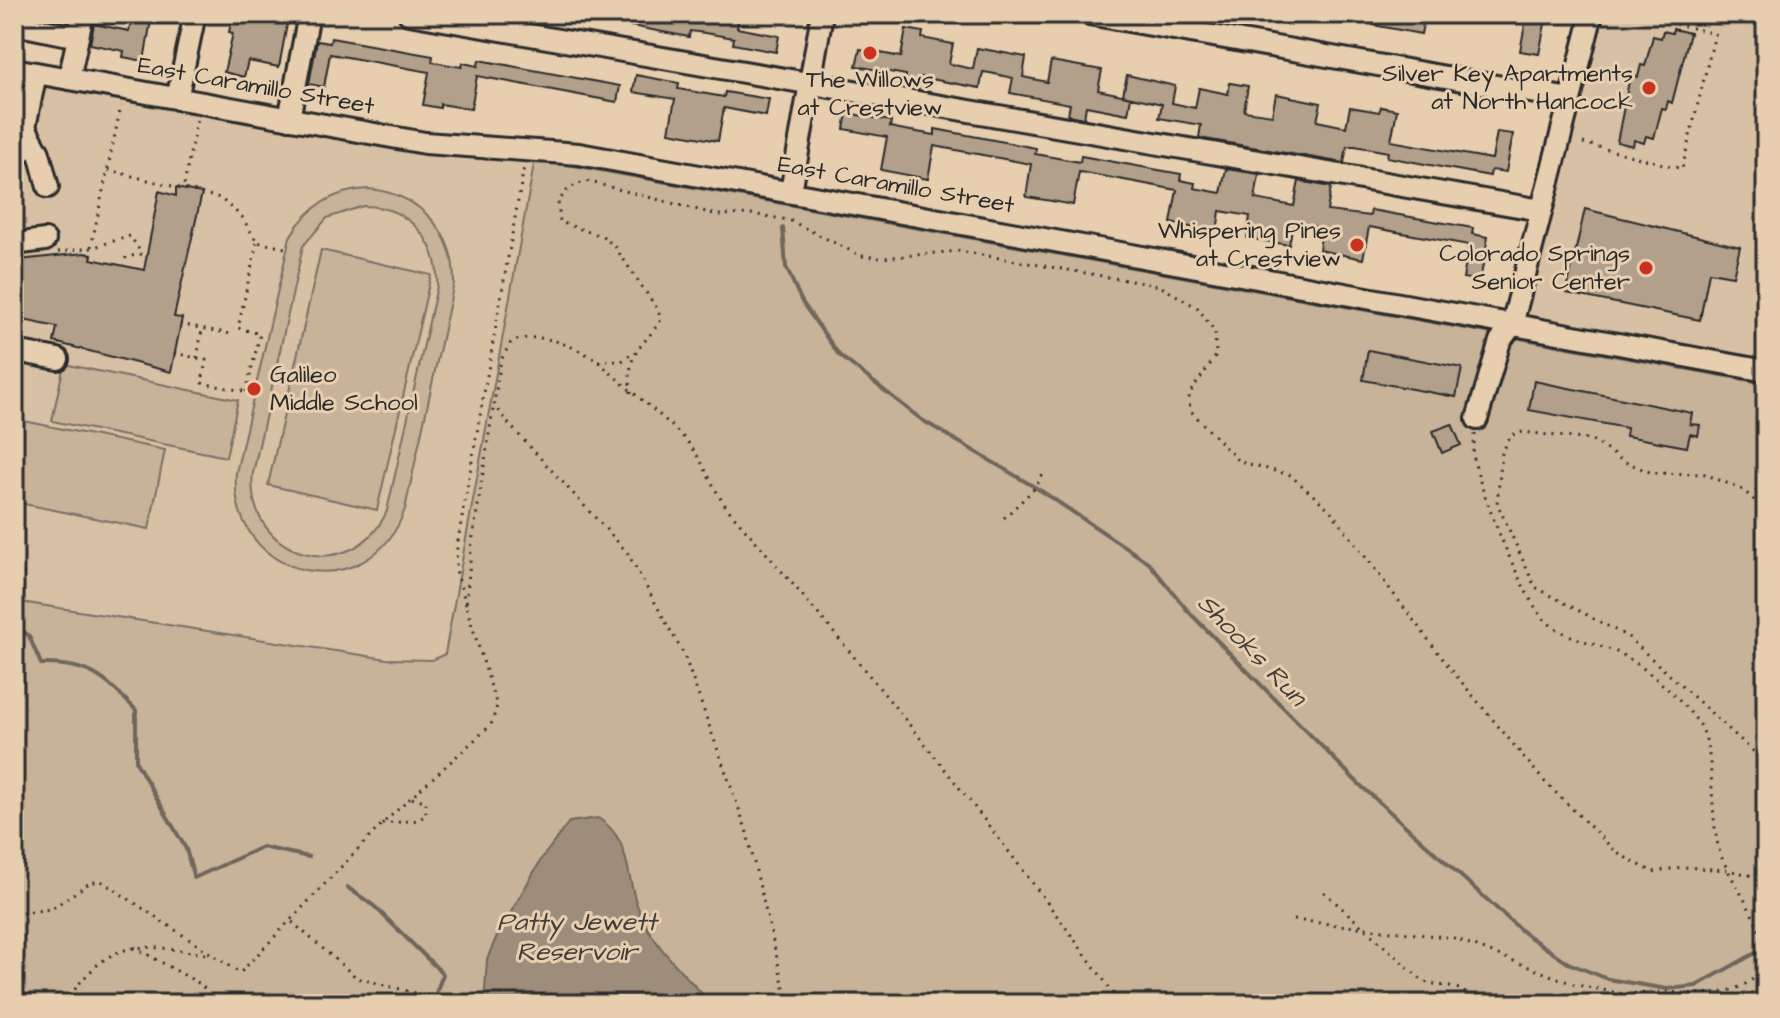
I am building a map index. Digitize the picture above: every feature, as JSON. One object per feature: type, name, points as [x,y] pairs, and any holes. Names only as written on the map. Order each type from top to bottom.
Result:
[{"type":"street","points":[[69,79],[83,14]]},
{"type":"street","points":[[177,99],[195,14]]},
{"type":"street","points":[[289,119],[309,14]]},
{"type":"street","points":[[409,14],[1541,210]]},
{"type":"street","points":[[791,192],[822,14]]},
{"type":"street","points":[[1089,14],[1570,99]]},
{"type":"street","points":[[1477,419],[1500,341],[1512,325],[1592,14]]},
{"type":"street","points":[[14,24],[78,37]]},
{"type":"street","name":"East Caramillo Street","points":[[14,69],[425,143],[526,148],[791,192],[1766,371]]},
{"type":"street","points":[[14,159],[24,131],[36,73]]},
{"type":"street","points":[[24,131],[48,187]]},
{"type":"street","points":[[14,244],[45,247]]},
{"type":"street","points":[[26,353],[58,359]]},
{"type":"path","points":[[1583,143],[1682,169],[1715,34],[1638,14]]},
{"type":"path","points":[[91,248],[122,103]]},
{"type":"path","points":[[184,188],[198,117]]},
{"type":"path","points":[[14,914],[51,909],[91,882],[103,882],[240,973],[292,922],[382,824],[491,725],[497,706],[456,570],[457,546],[526,148]]},
{"type":"path","points":[[108,170],[205,191],[233,207],[257,242],[285,248]]},
{"type":"path","points":[[598,361],[622,361],[661,320],[658,310],[615,247],[604,237],[560,222],[556,212],[569,188],[586,181],[718,215],[751,214],[789,220],[861,256],[883,258],[959,251],[1146,281],[1175,293],[1198,308],[1215,332],[1216,356],[1189,394],[1190,410],[1238,461],[1290,475],[1330,510],[1449,667],[1543,780],[1617,853],[1641,868],[1653,872],[1682,867],[1728,870],[1766,879]]},
{"type":"path","points":[[45,247],[91,248],[130,236],[142,254],[126,257],[124,266]]},
{"type":"path","points":[[246,392],[260,334],[238,328],[257,242]]},
{"type":"path","points":[[180,324],[231,334]]},
{"type":"path","points":[[197,358],[202,328]]},
{"type":"path","points":[[466,606],[471,549],[505,348],[520,338],[555,341],[598,361],[681,434],[705,463],[729,510],[803,593],[1016,858],[1121,1004]]},
{"type":"path","points":[[631,393],[628,369],[634,351]]},
{"type":"path","points":[[174,353],[206,360],[202,383],[253,393]]},
{"type":"path","points":[[494,403],[506,421],[627,552],[684,655],[746,829],[788,1004]]},
{"type":"path","points":[[1294,920],[1361,925],[1454,938],[1573,984],[1626,995],[1721,993],[1759,974],[1765,962],[1763,939],[1728,870],[1714,827],[1706,740],[1700,725],[1673,695],[1634,662],[1544,619],[1531,600],[1500,533],[1478,472],[1473,452],[1477,419]]},
{"type":"path","points":[[1766,511],[1743,490],[1705,474],[1652,473],[1623,461],[1592,440],[1535,433],[1511,435],[1502,453],[1496,482],[1497,503],[1535,587],[1628,637],[1766,763]]},
{"type":"path","points":[[1004,518],[1035,488],[1045,471]]},
{"type":"path","points":[[382,824],[418,820],[426,815],[426,801],[420,797],[410,798]]},
{"type":"path","points":[[1324,892],[1424,982],[1460,989],[1480,1004]]},
{"type":"path","points":[[292,922],[357,978],[427,996],[445,1004]]},
{"type":"path","points":[[68,1004],[76,987],[102,959],[114,951],[133,947],[213,955]]},
{"type":"path","points":[[133,947],[202,985],[213,1004]]},
{"type":"path","points":[[1606,1004],[1626,995]]},
{"type":"shaded area","points":[[1606,14],[1766,14],[1766,359],[1527,315]]},
{"type":"shaded area","name":"Galileo Middle School","points":[[14,80],[423,154],[535,159],[445,654],[432,660],[387,659],[14,601]]},
{"type":"shaded area","points":[[535,159],[1766,384],[1766,1004],[14,1004],[14,601],[387,659],[432,660],[445,654]]},
{"type":"shaded area","points":[[357,190],[387,192],[419,207],[441,232],[453,265],[454,283],[405,509],[387,541],[363,562],[334,571],[304,570],[277,559],[254,539],[240,510],[236,473],[290,237],[305,217],[323,202]],"holes":[[[363,206],[379,208],[407,219],[427,241],[437,270],[437,286],[387,511],[371,535],[350,550],[327,555],[303,553],[282,543],[265,525],[254,502],[253,473],[303,246],[327,218]]]},
{"type":"shaded area","points":[[321,250],[431,275],[377,510],[268,485]]},
{"type":"shaded area","points":[[64,364],[238,400],[226,457],[52,421]]},
{"type":"shaded area","points":[[24,421],[165,450],[149,529],[14,502],[14,469]]},
{"type":"water","name":"Patty Jewett Reservoir","points":[[598,818],[616,835],[622,846],[633,893],[651,934],[711,1004],[484,1004],[487,959],[542,858],[569,822]]},
{"type":"building","points":[[133,14],[152,14],[144,61],[123,57],[124,51],[90,44],[94,24],[129,31]]},
{"type":"building","points":[[233,14],[288,19],[279,67],[248,61],[244,77],[224,72],[233,33],[229,32]]},
{"type":"building","points":[[600,14],[655,14],[690,20],[691,14],[739,14],[737,28],[779,36],[776,52],[733,44],[734,38],[690,31],[689,37],[600,20]]},
{"type":"building","points":[[1375,14],[1425,14],[1421,34],[1373,25]]},
{"type":"building","points":[[1527,14],[1547,14],[1539,54],[1520,51]]},
{"type":"building","points":[[906,29],[923,32],[922,38],[953,44],[949,64],[973,69],[977,48],[1026,57],[1023,77],[1047,82],[1051,61],[1102,70],[1098,90],[1131,97],[1128,114],[1086,106],[1084,118],[1068,115],[1070,104],[1010,93],[1013,78],[990,73],[983,72],[980,88],[920,77],[918,89],[904,86],[906,75],[856,66],[860,49],[901,57]]},
{"type":"building","name":"Silver Key Apartments at North Hancock","points":[[1673,29],[1690,33],[1672,103],[1668,101],[1666,109],[1662,108],[1654,138],[1646,136],[1644,143],[1634,140],[1633,146],[1617,142],[1630,76],[1638,77],[1641,65],[1645,66],[1653,36],[1661,38],[1663,31],[1672,33]]},
{"type":"building","points":[[331,38],[433,56],[432,62],[462,67],[463,63],[478,66],[479,60],[620,86],[617,102],[477,76],[471,109],[440,104],[440,108],[423,105],[429,72],[330,54],[324,87],[309,84],[317,41],[330,43]]},
{"type":"building","points":[[636,75],[679,83],[678,89],[724,97],[725,92],[769,99],[766,116],[724,108],[718,141],[669,132],[675,99],[633,92]]},
{"type":"building","points":[[1127,75],[1175,86],[1172,103],[1195,108],[1199,88],[1228,94],[1230,83],[1248,86],[1244,111],[1272,115],[1276,94],[1321,103],[1317,121],[1346,127],[1350,107],[1379,112],[1381,107],[1397,110],[1391,141],[1492,159],[1497,132],[1513,134],[1506,172],[1491,170],[1490,176],[1387,157],[1388,152],[1355,146],[1347,146],[1344,163],[1199,138],[1201,125],[1159,118],[1162,104],[1123,95]]},
{"type":"building","points":[[847,113],[891,121],[890,127],[905,130],[935,135],[935,129],[1036,148],[1035,154],[1080,162],[1081,156],[1181,174],[1180,180],[1195,183],[1194,188],[1221,193],[1226,169],[1259,174],[1255,199],[1294,206],[1299,181],[1331,187],[1327,211],[1370,216],[1371,210],[1473,228],[1472,234],[1488,237],[1480,281],[1463,278],[1469,245],[1369,227],[1363,259],[1319,250],[1322,228],[1293,223],[1289,245],[1247,238],[1250,216],[1220,211],[1217,232],[1171,223],[1177,190],[1135,182],[1079,172],[1073,205],[1026,197],[1031,164],[934,146],[928,179],[881,170],[887,137],[844,129]]},
{"type":"building","points":[[176,188],[202,193],[174,317],[182,318],[171,372],[54,342],[57,327],[14,318],[14,265],[18,266],[19,260],[85,253],[92,255],[91,259],[144,270],[159,191],[176,196]]},
{"type":"building","points":[[1585,209],[1740,247],[1733,276],[1709,272],[1700,320],[1566,293]]},
{"type":"building","points":[[1368,350],[1462,368],[1456,397],[1363,380]]},
{"type":"building","points":[[1534,381],[1692,413],[1690,424],[1700,425],[1698,436],[1690,434],[1687,447],[1626,436],[1627,428],[1529,410]]},
{"type":"building","points":[[1452,424],[1461,445],[1442,453],[1433,431]]},
{"type":"waterway","name":"Shooks Run","points":[[783,228],[786,267],[802,302],[839,355],[922,420],[1043,492],[1149,563],[1188,611],[1359,784],[1524,933],[1568,963],[1608,979],[1667,989],[1696,986],[1759,951]]},
{"type":"waterway","name":"Shooks Run","points":[[1765,399],[1766,407]]},
{"type":"waterway","name":"Shooks Run","points":[[14,623],[29,636],[41,664],[84,669],[104,681],[136,710],[136,762],[186,849],[194,878],[262,847],[309,857]]},
{"type":"waterway","name":"Shooks Run","points":[[347,887],[374,906],[443,974],[432,1004]]},
{"type":"place","name":"The Willows at Crestview","points":[[870,53]]},
{"type":"place","name":"Silver Key Apartments at North Hancock","points":[[1649,88]]},
{"type":"place","name":"Whispering Pines at Crestview","points":[[1357,245]]},
{"type":"place","name":"Colorado Springs Senior Center","points":[[1646,268]]},
{"type":"place","name":"Galileo Middle School","points":[[254,389]]}]
